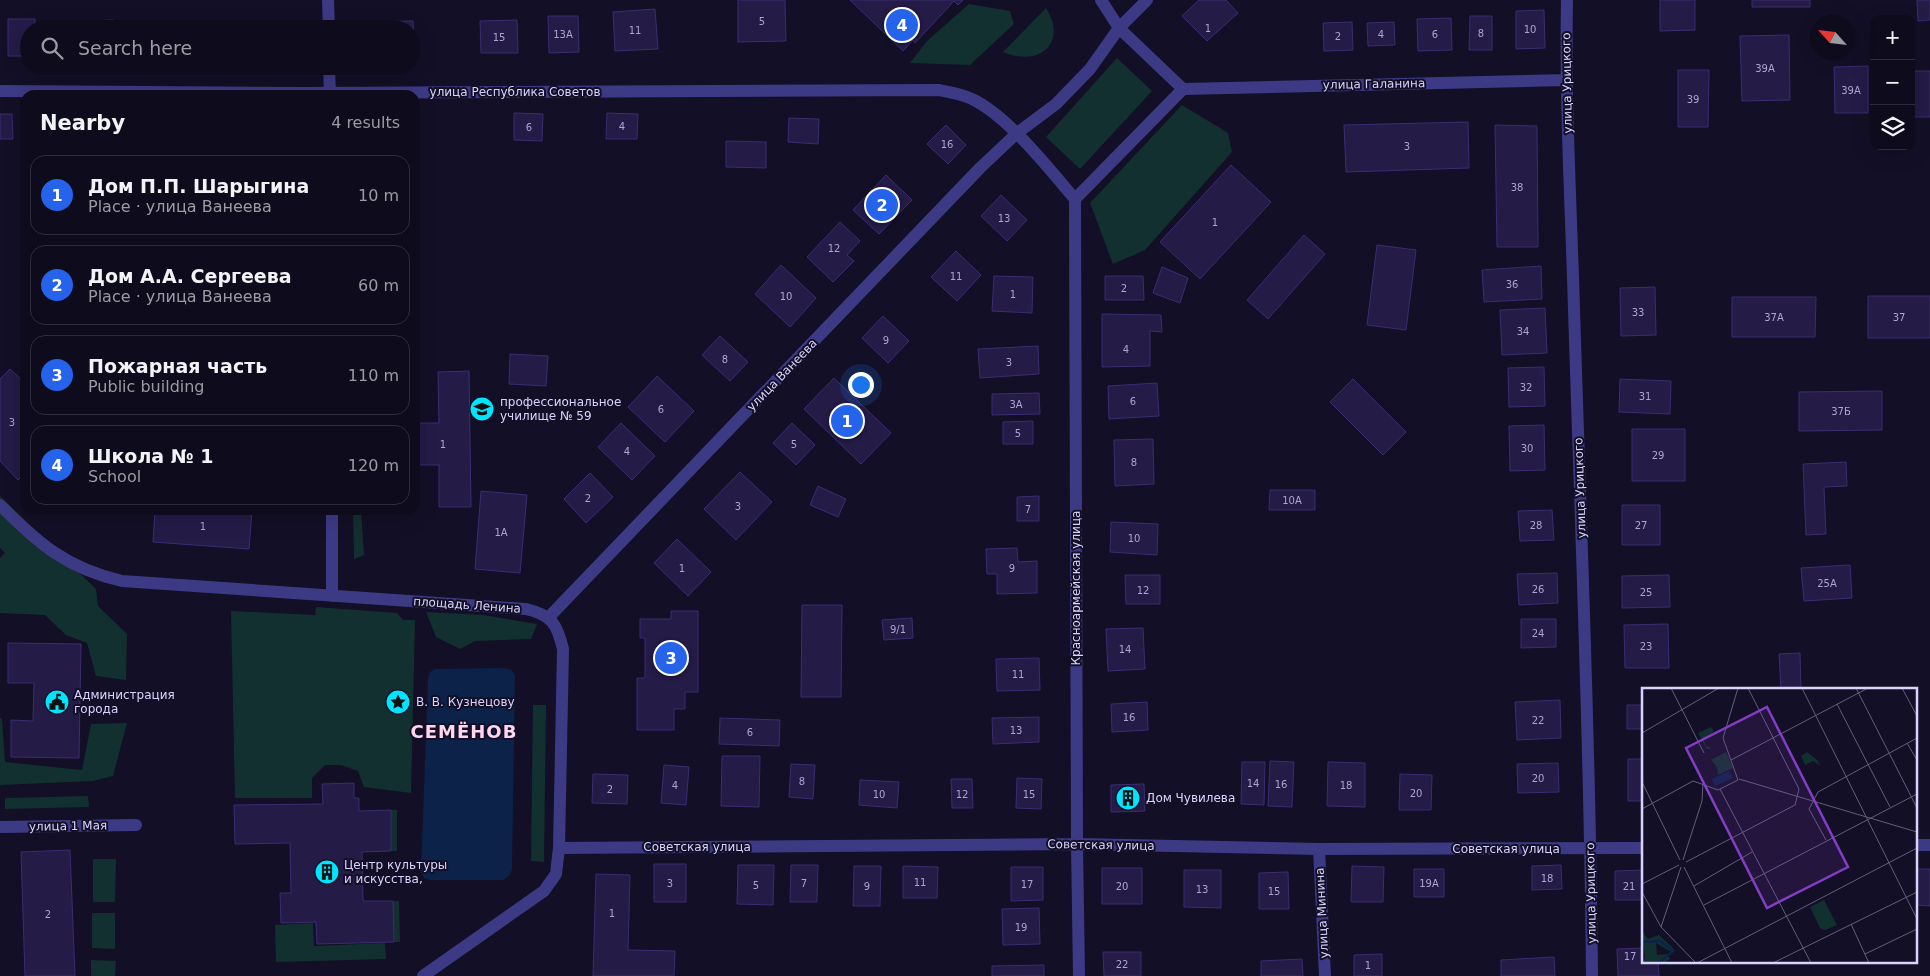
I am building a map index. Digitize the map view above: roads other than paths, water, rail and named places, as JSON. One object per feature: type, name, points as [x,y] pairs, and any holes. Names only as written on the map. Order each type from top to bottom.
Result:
[{"type":"street","points":[[328,0],[329,20]]},
{"type":"street","points":[[1075,199],[1183,89],[1119,28],[1101,0]]},
{"type":"street","name":"улица Ванеева","points":[[549,618],[980,168],[1016,134],[1056,104],[1090,69],[1119,28],[1147,0]]},
{"type":"street","name":"улица Урицкого","points":[[1567,0],[1566,80],[1591,848],[1592,976]]},
{"type":"street","points":[[329,75],[330,90]]},
{"type":"street","name":"улица Галанина","points":[[1183,89],[1566,80]]},
{"type":"street","name":"улица Республика Советов","points":[[420,93],[939,90],[974,100],[1016,134],[1075,199]]},
{"type":"street","name":"улица Республика Советов","points":[[0,91],[20,91]]},
{"type":"street","name":"Красноармейская улица","points":[[1075,199],[1079,976]]},
{"type":"street","name":"площадь Ленина","points":[[0,505],[40,544],[65,560],[104,577],[134,582],[526,609],[538,612],[549,618]]},
{"type":"street","points":[[332,515],[332,596]]},
{"type":"street","points":[[423,976],[544,891],[556,874],[559,848],[563,650],[558,631],[549,618]]},
{"type":"street","name":"улица 1 Мая","points":[[0,827],[136,825]]},
{"type":"street","name":"Советская улица","points":[[559,848],[1077,844],[1319,849],[1642,848]]},
{"type":"street","name":"улица Минина","points":[[1319,849],[1325,976]]},
{"type":"water","points":[[505,668],[511,670],[515,675],[512,870],[509,876],[503,880],[430,880],[424,878],[421,872],[428,678],[430,672],[435,669]]},
{"type":"place","name":"Школа № 1","points":[[902,25]]},
{"type":"place","name":"Дом А.А. Сергеева","points":[[882,205]]},
{"type":"place","name":"профессиональное училище № 59","points":[[482,409]]},
{"type":"place","name":"Дом П.П. Шарыгина","points":[[847,421]]},
{"type":"place","name":"Пожарная часть","points":[[671,658]]},
{"type":"place","name":"Администрация города","points":[[57,702]]},
{"type":"place","name":"В. В. Кузнецову","points":[[398,702]]},
{"type":"place","name":"Дом Чувилева","points":[[1128,798]]},
{"type":"place","name":"Центр культуры и искусства,","points":[[327,872]]},
{"type":"district","name":"СЕМЁНОВ","points":[[464,731]]}]
